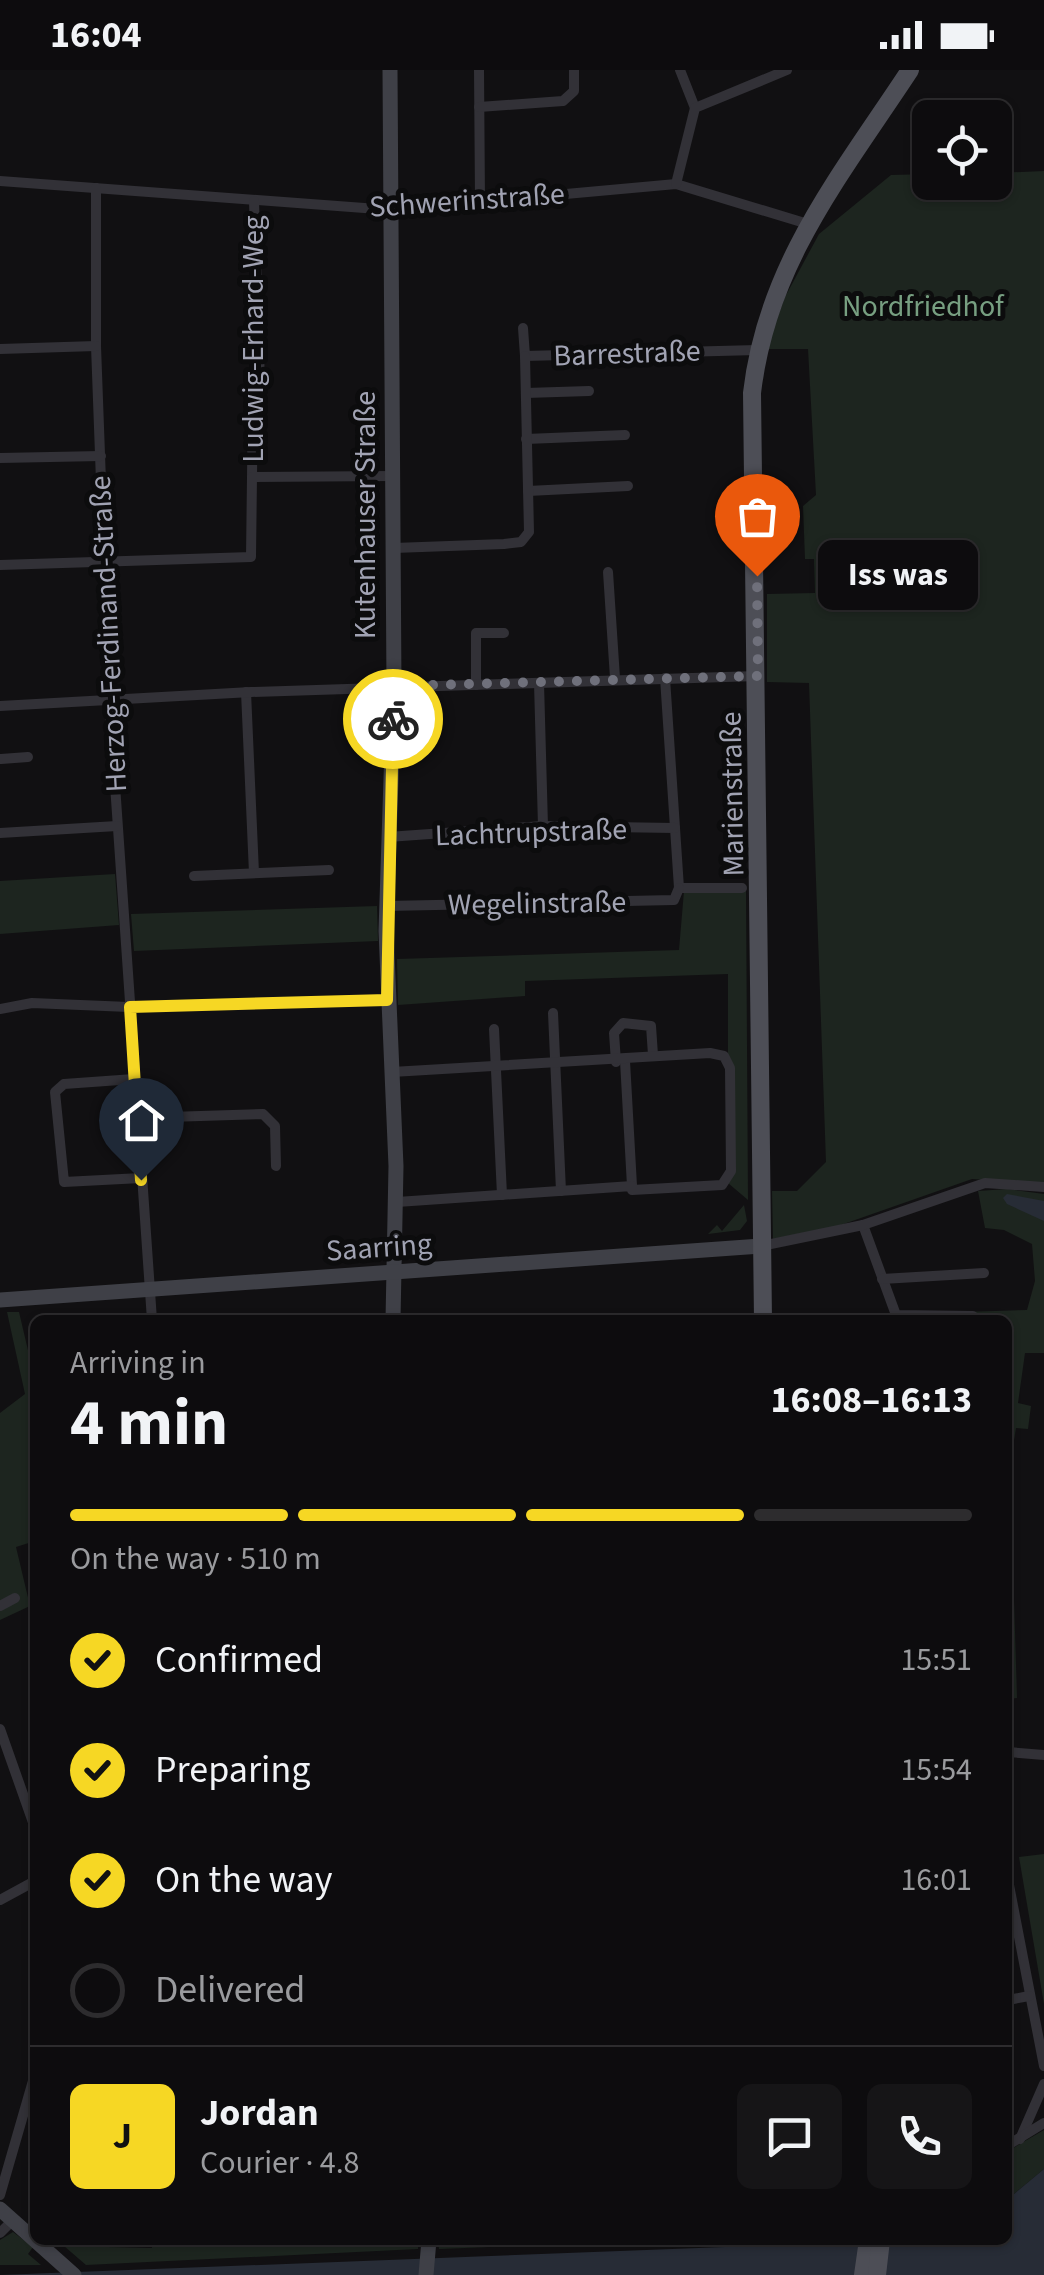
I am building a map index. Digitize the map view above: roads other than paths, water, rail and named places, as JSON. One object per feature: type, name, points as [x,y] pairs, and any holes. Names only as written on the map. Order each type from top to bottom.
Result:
[{"type":"main road","name":"Marienstraße","points":[[763,1315],[752,393],[757,350],[774,293],[808,224],[910,70]]},
{"type":"main road","points":[[863,2275],[867,2245]]},
{"type":"main road","points":[[876,2275],[880,2245]]},
{"type":"street","name":"Kutenhauser Straße","points":[[390,70],[394,686],[386,906],[397,1202],[393,1315]]},
{"type":"street","points":[[479,70],[480,200]]},
{"type":"street","points":[[479,107],[563,101],[574,91],[574,70]]},
{"type":"street","points":[[676,184],[695,108],[680,70]]},
{"type":"street","points":[[695,108],[787,70]]},
{"type":"street","name":"Schwerinstraße","points":[[0,181],[391,210],[676,184],[808,224]]},
{"type":"street","name":"Herzog-Ferdinand-Straße","points":[[96,188],[96,346],[109,698],[152,1315]]},
{"type":"street","name":"Ludwig-Erhard-Weg","points":[[104,559],[251,557],[253,393],[260,383],[254,201]]},
{"type":"street","name":"Barrestraße","points":[[523,328],[525,356],[757,350]]},
{"type":"street","points":[[0,348],[96,346]]},
{"type":"street","points":[[394,548],[521,542],[529,532],[525,356]]},
{"type":"street","points":[[526,393],[589,391]]},
{"type":"street","points":[[526,439],[625,436]]},
{"type":"street","points":[[0,458],[100,456]]},
{"type":"street","name":"Ludwig-Erhard-Weg","points":[[252,477],[392,476]]},
{"type":"street","points":[[528,492],[628,486]]},
{"type":"street","points":[[0,565],[104,559]]},
{"type":"street","points":[[608,572],[615,678]]},
{"type":"street","points":[[476,684],[476,634],[504,633]]},
{"type":"street","points":[[0,706],[394,686],[758,676]]},
{"type":"street","points":[[664,678],[679,888],[742,888]]},
{"type":"street","points":[[539,683],[544,826]]},
{"type":"street","points":[[246,692],[254,874]]},
{"type":"street","points":[[0,757],[28,757]]},
{"type":"street","points":[[0,833],[117,826]]},
{"type":"street","name":"Lachtrupstraße","points":[[388,837],[544,826],[674,828]]},
{"type":"street","points":[[194,876],[329,870]]},
{"type":"street","name":"Wegelinstraße","points":[[386,906],[674,900],[679,888]]},
{"type":"street","points":[[0,1009],[51,1002],[130,1007],[387,1000]]},
{"type":"street","points":[[553,1013],[561,1191]]},
{"type":"street","points":[[632,1186],[621,1062],[614,1033],[623,1023],[652,1026],[653,1055]]},
{"type":"street","points":[[494,1029],[502,1195]]},
{"type":"street","points":[[392,1072],[621,1062],[627,1056],[710,1052],[728,1061],[731,1171],[726,1183],[715,1188],[632,1186],[397,1202]]},
{"type":"street","points":[[134,1079],[64,1084],[55,1092],[64,1182],[141,1178]]},
{"type":"street","points":[[137,1118],[262,1114],[275,1126],[276,1166]]},
{"type":"street","points":[[761,1246],[863,1225],[985,1183],[1044,1187]]},
{"type":"street","points":[[863,1225],[882,1280],[900,1315]]},
{"type":"street","name":"Saarring","points":[[0,1300],[761,1246]]},
{"type":"street","points":[[882,1280],[984,1273]]},
{"type":"street","points":[[0,1606],[15,1598]]},
{"type":"street","points":[[0,1729],[30,1814]]},
{"type":"street","points":[[1012,1752],[1044,1755]]},
{"type":"street","points":[[0,1900],[30,1884]]},
{"type":"street","points":[[1012,1903],[1044,2066]]},
{"type":"street","points":[[1012,1999],[1028,1996]]},
{"type":"street","points":[[1020,2139],[1044,2084]]},
{"type":"street","points":[[0,2195],[30,2091]]},
{"type":"street","points":[[1012,2143],[1044,2123]]},
{"type":"street","points":[[0,2233],[6,2214],[30,2236]]},
{"type":"street","points":[[40,2245],[69,2271]]},
{"type":"street","points":[[426,2275],[428,2246]]},
{"type":"place","name":"Iss was","points":[[757,576]]},
{"type":"park label","name":"Nordfriedhof","points":[[923,306]]}]
